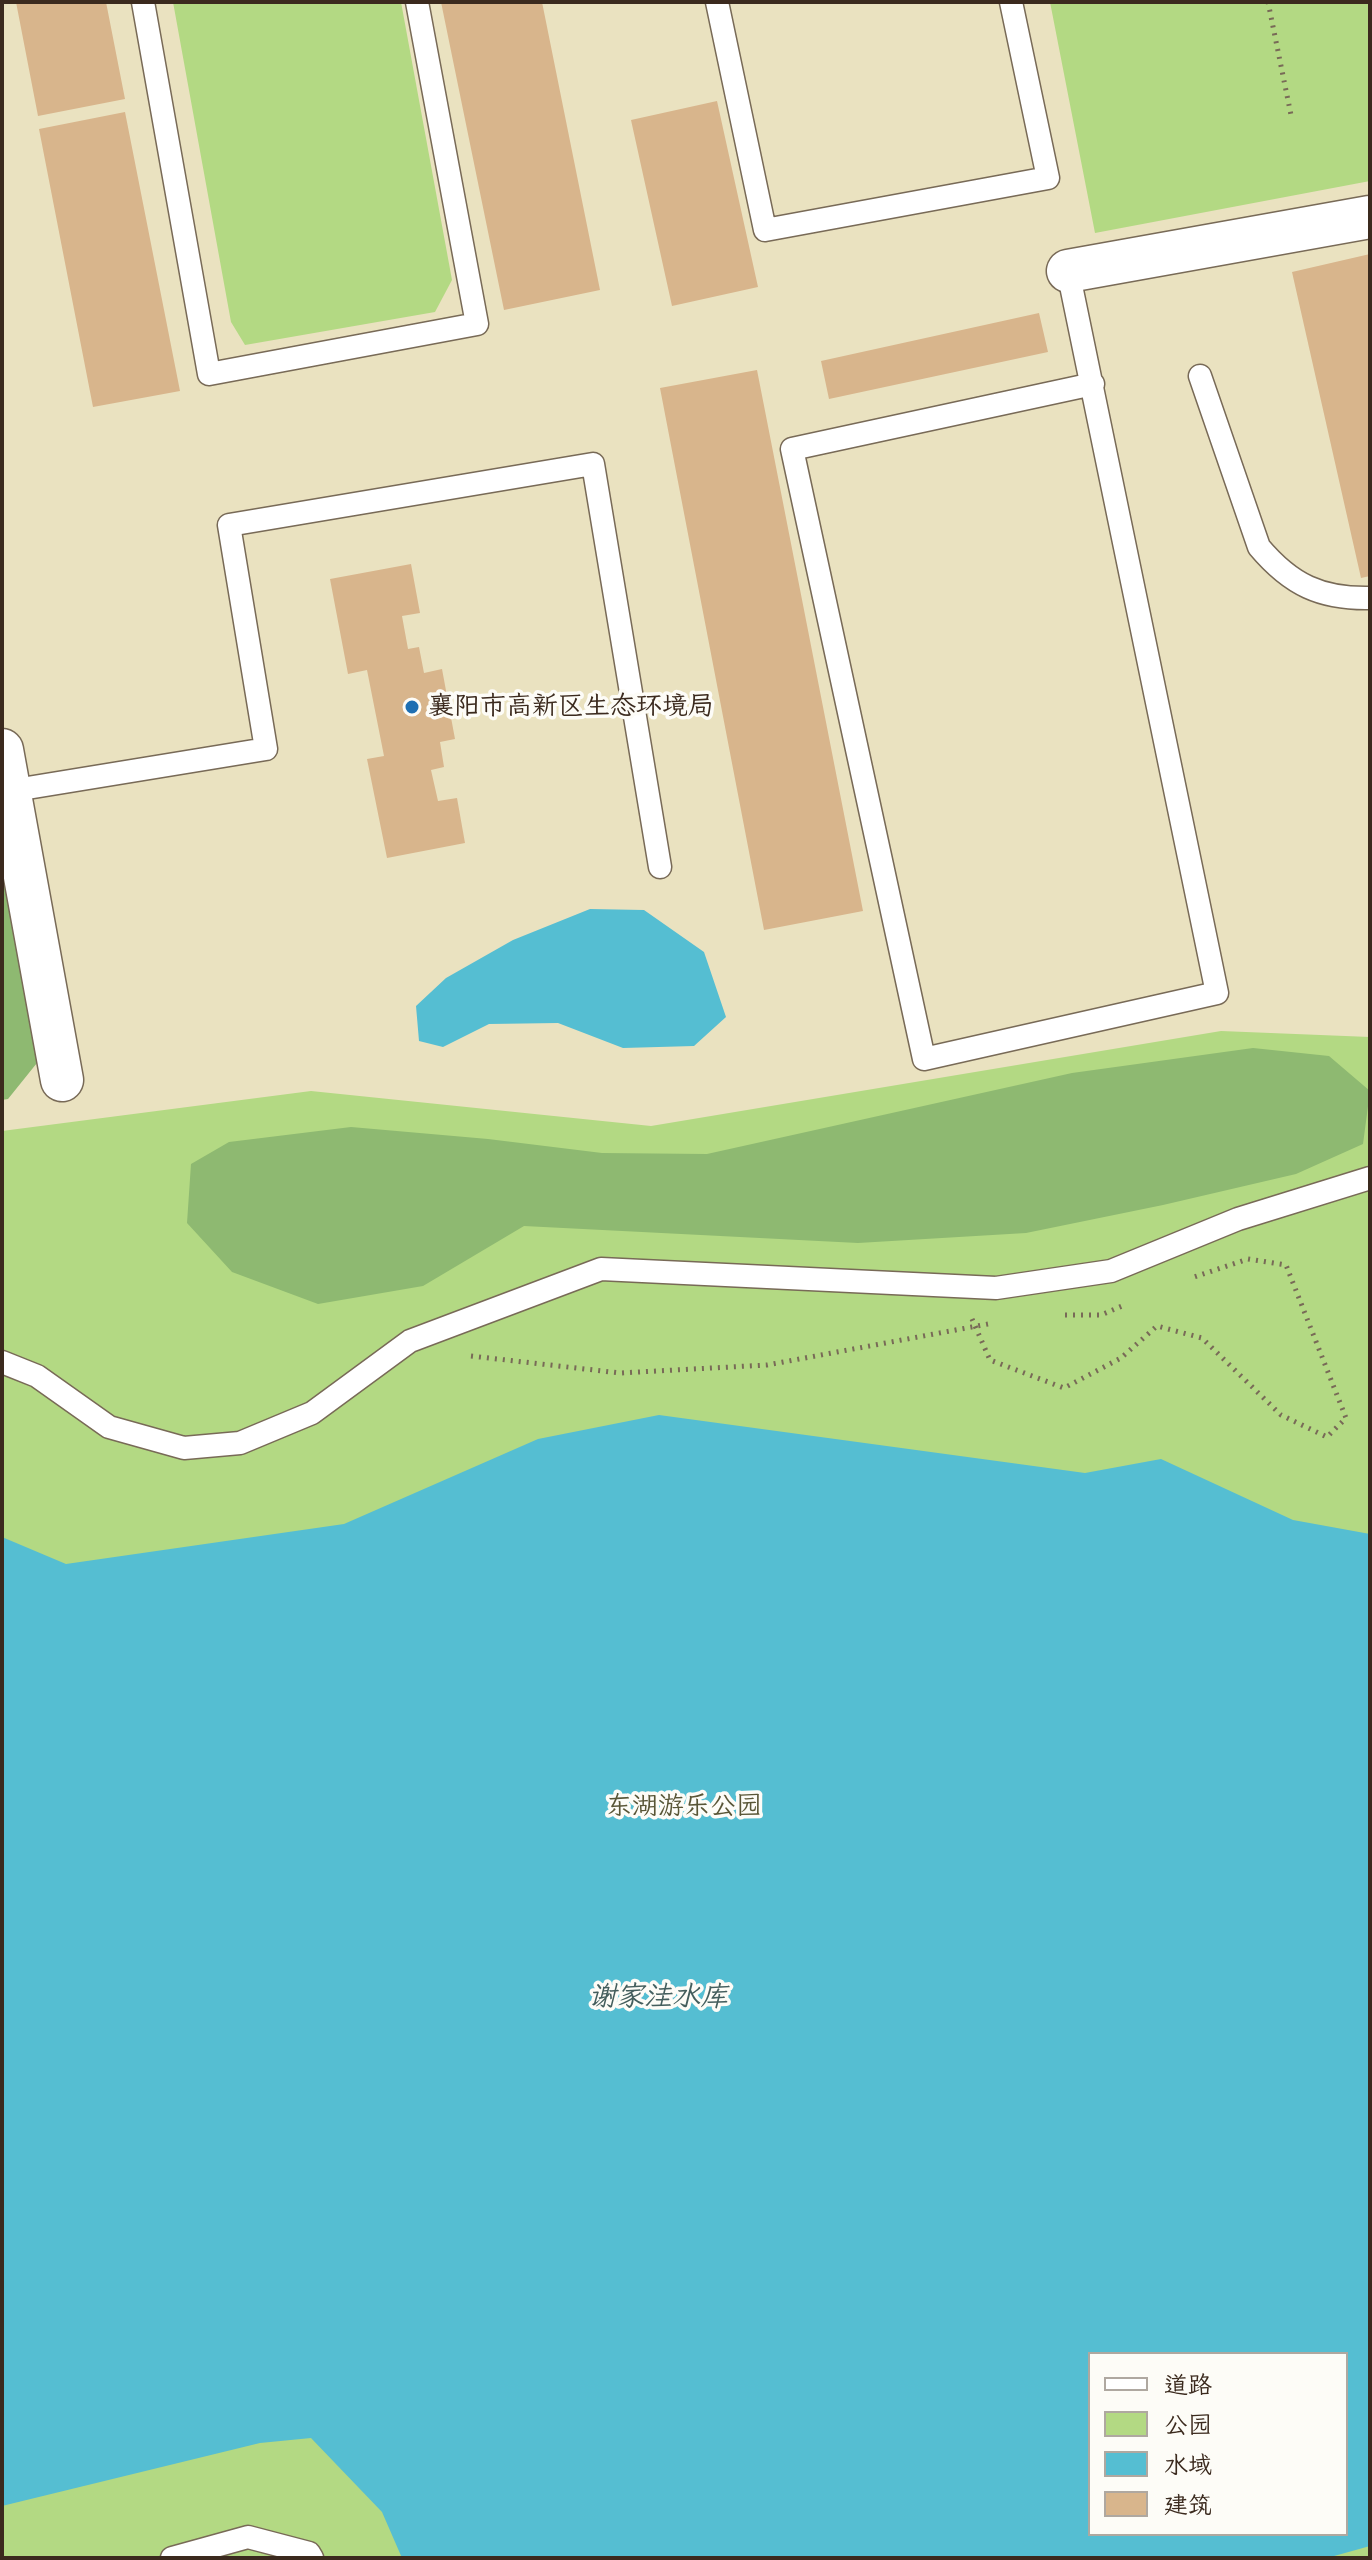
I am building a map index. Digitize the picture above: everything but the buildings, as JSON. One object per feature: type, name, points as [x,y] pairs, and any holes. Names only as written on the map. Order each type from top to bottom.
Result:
[{"type":"street","points":[[1068,271],[1370,217]]},
{"type":"street","points":[[2,750],[62,1080]]},
{"type":"lane","points":[[143,2],[209,374],[477,324],[417,2]]},
{"type":"lane","points":[[717,2],[765,230],[1048,178],[1011,2]]},
{"type":"lane","points":[[1068,271],[1093,384],[1217,993],[924,1059],[792,449],[1093,384]]},
{"type":"lane","points":[[1200,376],[1259,547],[1277,569],[1300,585],[1345,599],[1370,598]]},
{"type":"lane","points":[[9,791],[266,749],[229,525],[593,464],[660,867]]},
{"type":"lane","points":[[2,1362],[37,1376],[109,1427],[184,1448],[240,1443],[312,1413],[410,1341],[601,1269],[996,1288],[1111,1271],[1238,1219],[1370,1178]]},
{"type":"lane","points":[[172,2558],[248,2537],[309,2553],[312,2558]]},
{"type":"path","points":[[1268,2],[1291,115]]},
{"type":"path","points":[[956,1286],[990,1360],[1064,1388],[1121,1358],[1157,1326],[1202,1338],[1281,1415],[1327,1437],[1346,1418],[1286,1265],[1248,1259],[1182,1281]]},
{"type":"path","points":[[1057,1315],[1101,1315],[1128,1303]]},
{"type":"path","points":[[410,1341],[473,1357],[620,1373],[767,1365],[1002,1322]]},
{"type":"green space","points":[[173,2],[401,2],[452,280],[435,312],[245,345],[231,322]]},
{"type":"green space","points":[[1050,2],[1370,2],[1370,181],[1095,233]]},
{"type":"green space","points":[[2,834],[45,1053],[8,1099],[2,1100]]},
{"type":"green space","name":"谢家洼水库","points":[[1221,1031],[1370,1037],[1370,2558],[2,2558],[2,1131],[311,1091],[651,1126]]},
{"type":"green space","points":[[1253,1048],[1329,1056],[1370,1091],[1363,1144],[1296,1174],[1026,1233],[858,1243],[524,1226],[423,1286],[318,1304],[232,1272],[187,1223],[191,1164],[229,1142],[351,1127],[602,1153],[707,1154],[1072,1073]]},
{"type":"water","points":[[590,909],[644,910],[704,952],[726,1017],[694,1046],[623,1048],[558,1023],[489,1024],[443,1047],[419,1041],[416,1006],[446,978],[513,940]]},
{"type":"water","name":"谢家洼水库","points":[[659,1415],[1085,1473],[1161,1459],[1293,1520],[1370,1534],[1370,2546],[1327,2558],[402,2558],[382,2512],[311,2438],[260,2443],[2,2506],[2,1537],[66,1564],[344,1524],[538,1439]]},
{"type":"place","name":"襄阳市高新区生态环境局","points":[[412,707]]},
{"type":"park label","name":"东湖游乐公园","points":[[684,1807]]}]
